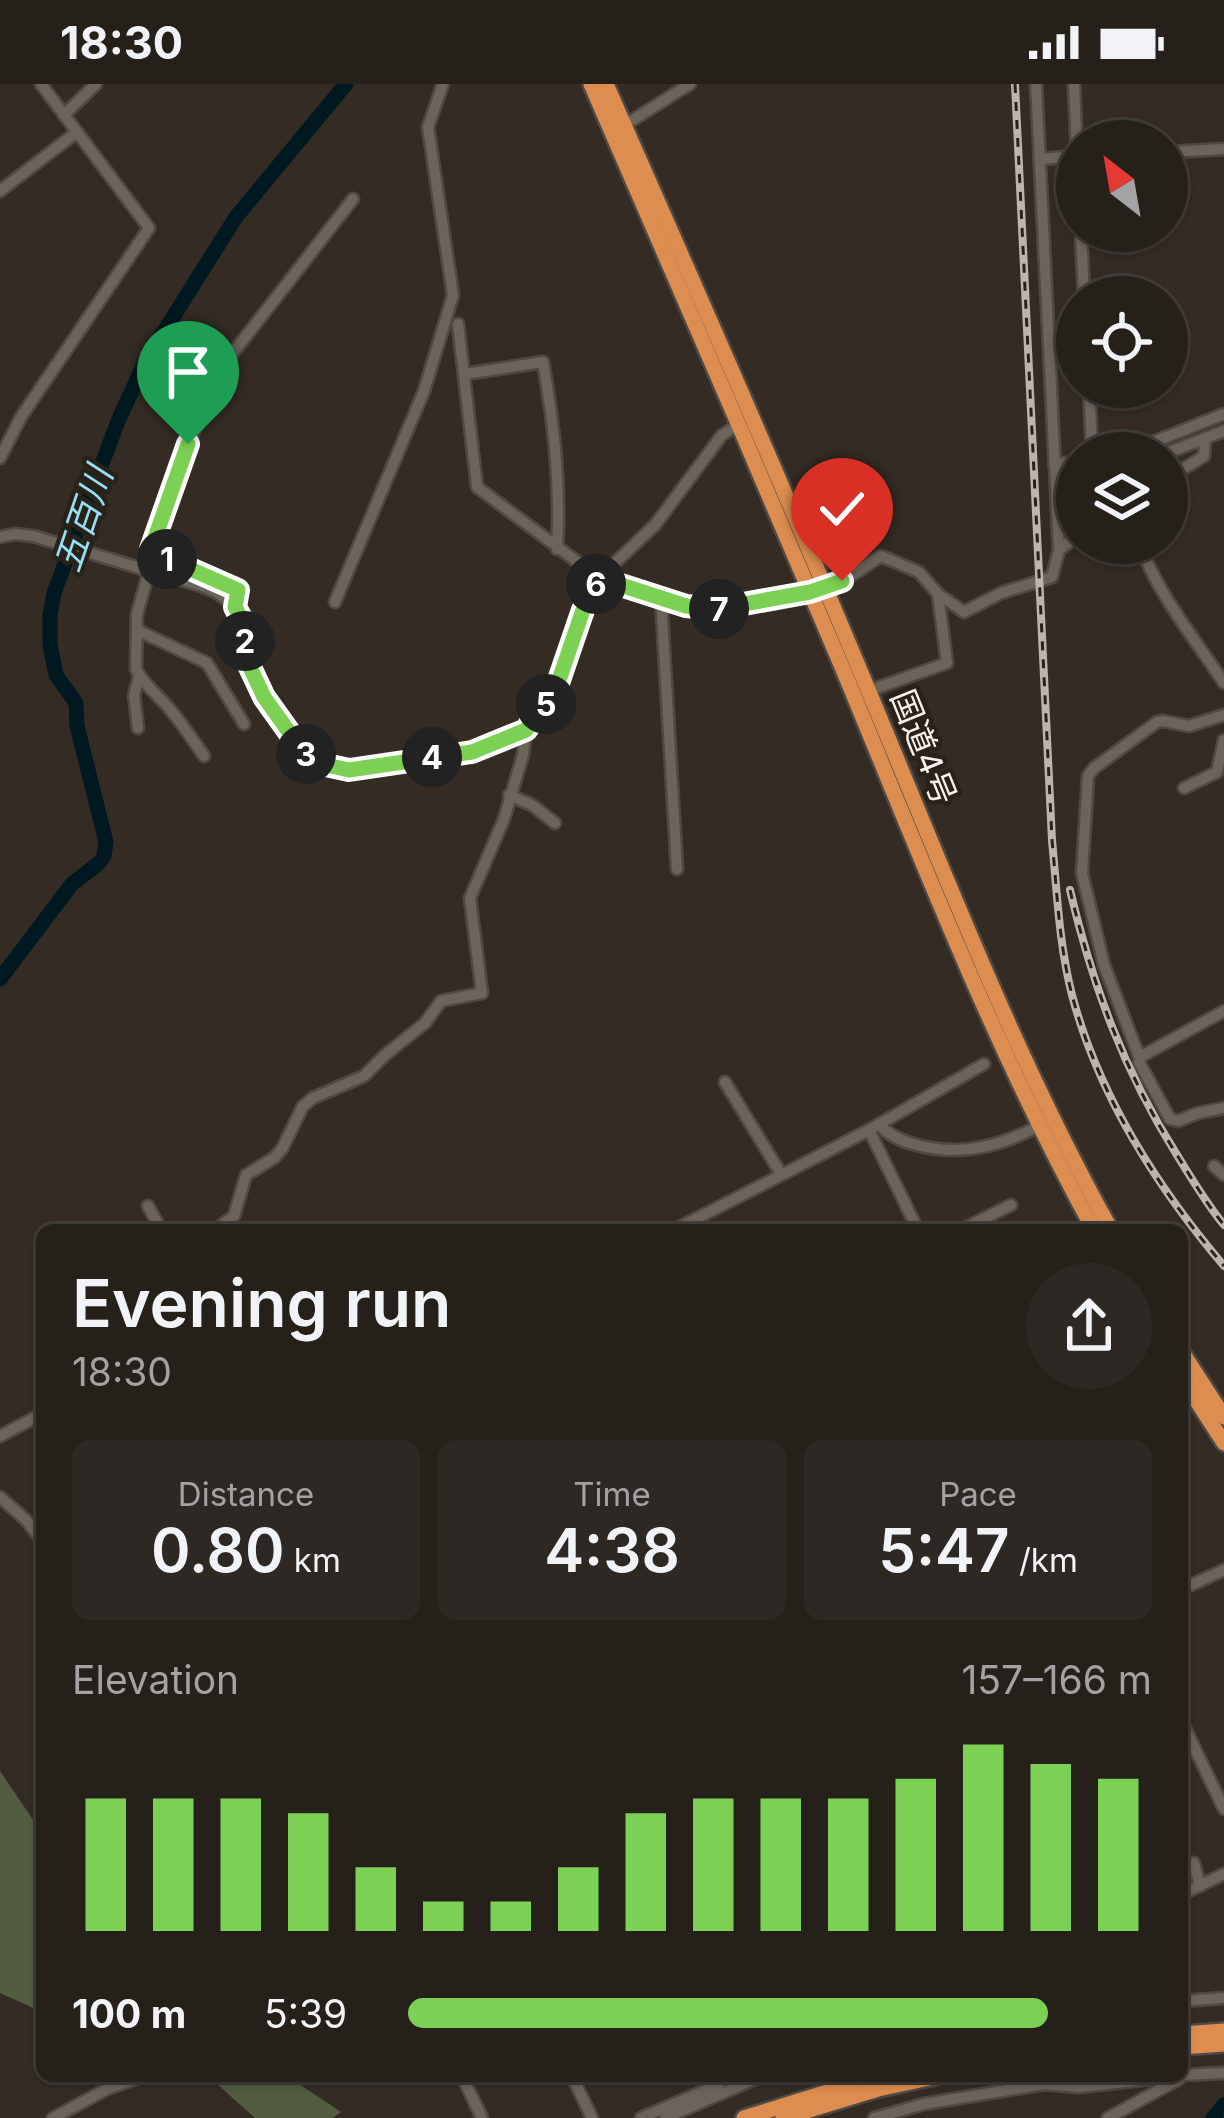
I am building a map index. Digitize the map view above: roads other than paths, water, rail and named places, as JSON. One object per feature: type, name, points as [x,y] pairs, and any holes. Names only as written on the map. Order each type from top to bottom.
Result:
[{"type":"highway","name":"国道4号","points":[[591,84],[619,129],[817,591],[969,973],[1046,1122],[1107,1224]]},
{"type":"highway","name":"国道4号","points":[[606,84],[619,129],[738,425],[868,691],[1091,1224]]},
{"type":"highway","points":[[1188,1361],[1224,1417]]},
{"type":"highway","points":[[1188,1387],[1224,1443]]},
{"type":"highway","points":[[1188,2034],[1224,2031]]},
{"type":"highway","points":[[1188,2047],[1224,2044]]},
{"type":"highway","points":[[744,2118],[860,2082]]},
{"type":"highway","points":[[783,2118],[912,2082]]},
{"type":"street","points":[[0,458],[3,442],[148,228],[41,84]]},
{"type":"street","points":[[64,115],[96,84]]},
{"type":"street","points":[[335,602],[424,392],[453,295],[428,127],[443,84]]},
{"type":"street","points":[[619,129],[690,84]]},
{"type":"street","points":[[1036,84],[1056,498]]},
{"type":"street","points":[[1074,84],[1076,120]]},
{"type":"street","points":[[0,191],[77,132]]},
{"type":"street","points":[[1188,151],[1224,149]]},
{"type":"street","points":[[1040,159],[1056,157]]},
{"type":"street","points":[[235,607],[238,590],[151,549],[188,444],[220,376],[353,199]]},
{"type":"street","points":[[458,324],[477,487],[599,578],[686,606],[716,609],[817,591],[881,556],[931,582],[938,594],[946,663],[868,691]]},
{"type":"street","points":[[465,374],[543,362],[554,422],[560,502],[557,548]]},
{"type":"street","points":[[1179,432],[1224,414]]},
{"type":"street","points":[[227,1224],[234,1216],[246,1175],[282,1149],[303,1106],[364,1076],[425,1023],[441,1001],[482,993],[470,898],[504,818],[526,730],[558,683],[599,578],[656,525],[722,435],[738,425]]},
{"type":"street","points":[[1188,444],[1224,431]]},
{"type":"street","points":[[1188,466],[1204,456],[1204,438]]},
{"type":"street","points":[[0,537],[33,536],[226,598],[242,620],[248,663],[257,685],[295,742],[326,765],[372,769],[472,752],[526,730]]},
{"type":"street","points":[[138,728],[134,695],[139,677],[137,614],[154,553]]},
{"type":"street","points":[[938,594],[969,611],[1001,593],[1052,578],[1056,562]]},
{"type":"street","points":[[1149,564],[1224,683]]},
{"type":"street","points":[[662,598],[677,868]]},
{"type":"street","points":[[137,630],[207,662],[244,724]]},
{"type":"street","points":[[139,677],[174,713],[204,755]]},
{"type":"street","points":[[1224,715],[1189,726],[1157,722],[1094,768],[1088,776],[1082,873],[1104,965],[1140,1059],[1171,1119],[1224,1108]]},
{"type":"street","points":[[1184,788],[1217,772],[1224,740]]},
{"type":"street","points":[[509,795],[555,823]]},
{"type":"street","points":[[1140,1059],[1224,1011]]},
{"type":"street","points":[[686,1224],[984,1064]]},
{"type":"street","points":[[724,1082],[782,1174]]},
{"type":"street","points":[[874,1127],[902,1141],[947,1152],[989,1147],[1046,1122]]},
{"type":"street","points":[[874,1127],[915,1224]]},
{"type":"street","points":[[973,1224],[1011,1205]]},
{"type":"street","points":[[148,1206],[157,1224]]},
{"type":"street","points":[[0,1436],[36,1417]]},
{"type":"street","points":[[0,1497],[36,1533]]},
{"type":"street","points":[[1188,1586],[1224,1570]]},
{"type":"street","points":[[1188,1734],[1224,1809]]},
{"type":"street","points":[[1194,1863],[1200,1886]]},
{"type":"street","points":[[1188,1891],[1224,1874]]},
{"type":"street","points":[[1188,2001],[1224,1998]]},
{"type":"street","points":[[1188,2076],[1224,2073]]},
{"type":"street","points":[[53,2118],[129,2082]]},
{"type":"street","points":[[465,2082],[482,2118]]},
{"type":"street","points":[[575,2082],[592,2118]]},
{"type":"street","points":[[641,2118],[720,2082]]},
{"type":"street","points":[[665,2118],[748,2082]]},
{"type":"street","points":[[874,2118],[1032,2082]]},
{"type":"street","points":[[1053,2082],[1079,2087],[1125,2082]]},
{"type":"street","points":[[1108,2118],[1171,2082]]},
{"type":"waterway","name":"五百川","points":[[0,979],[72,884],[104,856],[106,842],[77,726],[76,703],[56,675],[50,615],[118,421],[146,360],[236,217],[346,84]]},
{"type":"waterway","points":[[1213,2118],[1224,2105]]},
{"type":"railway","points":[[1015,84],[1052,840],[1064,957],[1084,1033],[1114,1105],[1176,1205],[1224,1266]]},
{"type":"railway","points":[[1070,890],[1089,961],[1126,1060],[1158,1123],[1224,1225]]}]
